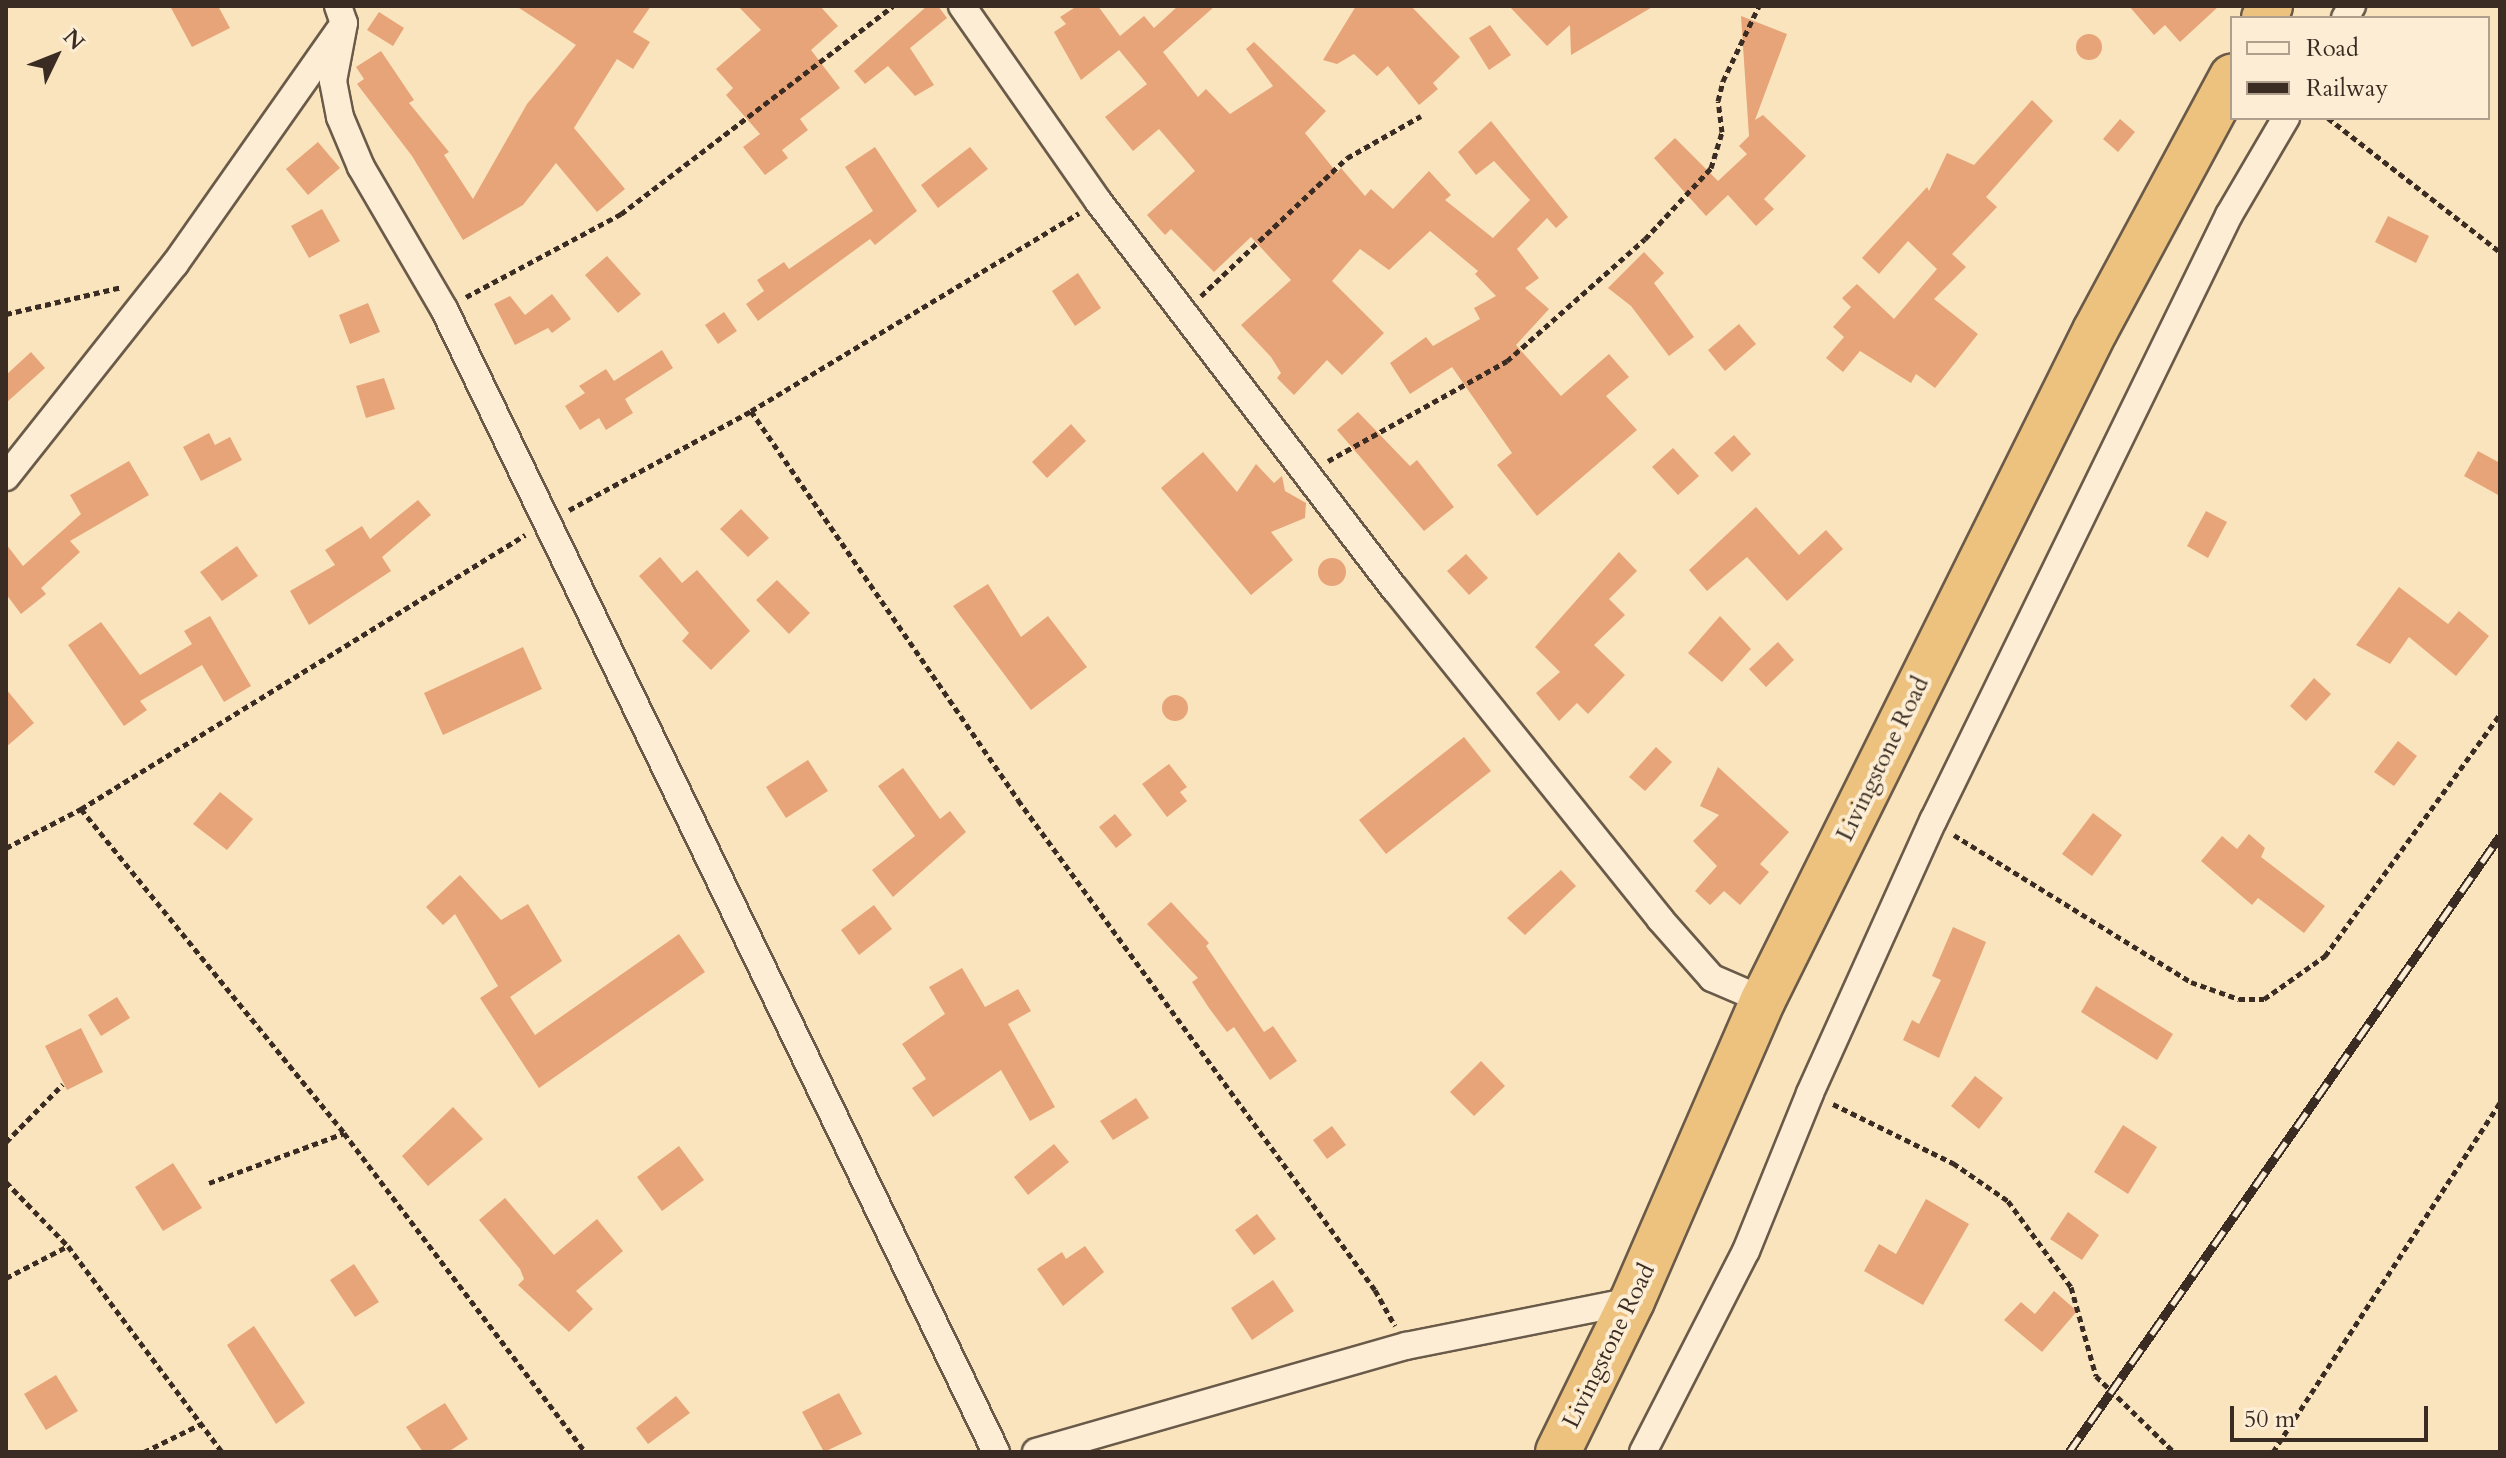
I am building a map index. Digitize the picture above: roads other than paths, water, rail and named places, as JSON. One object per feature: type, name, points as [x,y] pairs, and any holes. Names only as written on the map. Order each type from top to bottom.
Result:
[{"type":"highway","name":"Livingstone Road","points":[[1558,1452],[1632,1301],[1763,1000],[2095,331],[2230,81]]},
{"type":"street","points":[[962,6],[1098,201],[1310,471],[1395,589],[1660,919],[1712,978],[1763,1000]]},
{"type":"street","points":[[6,477],[175,264],[345,12]]},
{"type":"street","points":[[345,12],[333,81],[340,117],[361,167],[444,309],[996,1452]]},
{"type":"street","points":[[1643,1452],[1746,1251],[1810,1093],[1933,821],[2229,215],[2285,120]]},
{"type":"street","points":[[1036,1452],[1406,1346],[1632,1301]]},
{"type":"railway","points":[[2069,1452],[2500,836]]}]
